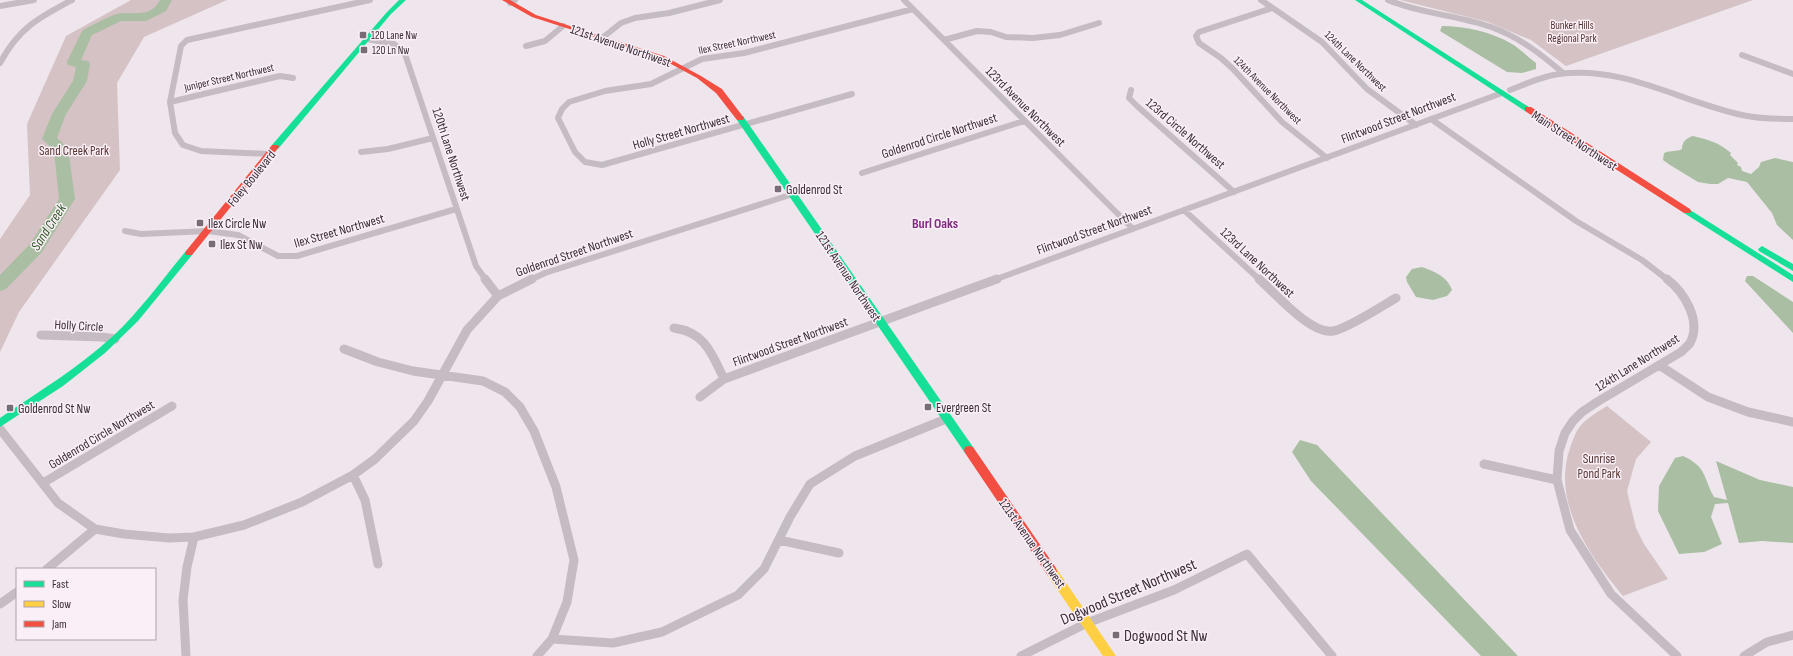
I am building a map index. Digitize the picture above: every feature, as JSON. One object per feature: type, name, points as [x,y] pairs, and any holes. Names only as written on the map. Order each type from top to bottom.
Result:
[{"type":"street","points":[[0,6],[34,0]]},
{"type":"street","points":[[0,63],[3,53],[22,30],[36,20],[72,0]]},
{"type":"street","points":[[269,154],[200,151],[183,145],[175,133],[170,102],[181,46],[187,40],[370,0]]},
{"type":"street","name":"Foley Boulevard","points":[[0,423],[77,369],[115,339],[146,306],[269,154],[366,39],[389,13],[403,0]]},
{"type":"street","points":[[602,38],[621,23],[635,18],[669,13],[720,0]]},
{"type":"street","name":"123rd Avenue Northwest","points":[[904,0],[1133,229]]},
{"type":"street","name":"124th Lane Northwest","points":[[1261,0],[1322,42],[1367,89],[1416,125]]},
{"type":"street","name":"Main Street Northwest","points":[[1358,0],[1793,268]]},
{"type":"street","name":"Main Street Northwest","points":[[1370,0],[1506,91],[1793,278]]},
{"type":"street","points":[[1388,0],[1413,9],[1476,23],[1502,31],[1534,48],[1563,73]]},
{"type":"street","name":"121st Avenue Northwest","points":[[510,1],[520,10],[563,26],[662,57],[683,68],[719,91],[745,124],[1110,656]]},
{"type":"street","name":"124th Avenue Northwest","points":[[1272,8],[1198,32],[1196,36],[1199,43],[1221,58],[1233,69],[1282,122],[1327,158]]},
{"type":"street","name":"Ilex Street Northwest","points":[[569,102],[604,91],[650,84],[670,76],[702,59],[744,53],[913,9]]},
{"type":"street","points":[[944,40],[977,31],[991,32],[1006,37],[1033,38],[1060,35],[1099,23]]},
{"type":"street","points":[[526,46],[545,41],[563,26]]},
{"type":"street","name":"120th Lane Northwest","points":[[366,39],[394,44],[402,50],[421,100],[476,266],[498,296]]},
{"type":"street","points":[[1742,55],[1793,74]]},
{"type":"street","name":"Flintwood Street Northwest","points":[[700,397],[724,379],[1545,77],[1563,73],[1593,73],[1616,76],[1646,84],[1740,116],[1775,121],[1793,119]]},
{"type":"street","name":"Juniper Street Northwest","points":[[170,102],[280,76],[293,78]]},
{"type":"street","name":"123rd Circle Northwest","points":[[1131,90],[1129,98],[1137,106],[1234,192]]},
{"type":"street","name":"Holly Street Northwest","points":[[569,102],[562,109],[558,118],[575,152],[585,162],[602,165],[852,94]]},
{"type":"street","name":"124th Lane Northwest","points":[[1431,119],[1576,221],[1642,260],[1671,282],[1689,305],[1694,325],[1690,343],[1681,352],[1597,402],[1582,412],[1573,421],[1565,433],[1559,451],[1558,480],[1570,530],[1611,594],[1677,656]]},
{"type":"street","name":"Goldenrod Circle Northwest","points":[[862,173],[1024,121]]},
{"type":"street","points":[[361,152],[378,152],[433,138]]},
{"type":"street","name":"Goldenrod Street Northwest","points":[[0,429],[58,503],[95,529],[124,534],[169,538],[194,537],[244,524],[302,502],[353,476],[375,459],[414,421],[444,374],[467,330],[498,296],[513,287],[546,273],[793,194]]},
{"type":"street","name":"Ilex Street Northwest","points":[[125,231],[141,234],[208,231],[238,235],[278,256],[297,256],[456,208]]},
{"type":"street","name":"123rd Lane Northwest","points":[[1184,210],[1303,319],[1317,329],[1328,333],[1338,330],[1396,298]]},
{"type":"street","points":[[674,328],[691,330],[700,337],[724,379]]},
{"type":"street","name":"Holly Circle","points":[[41,335],[102,337],[115,339]]},
{"type":"street","points":[[344,349],[378,362],[413,371],[444,374],[483,381],[505,392],[520,407],[534,431],[556,487],[574,560],[567,602],[552,639],[537,656]]},
{"type":"street","points":[[1659,365],[1708,397],[1748,412],[1793,422]]},
{"type":"street","name":"Goldenrod Circle Northwest","points":[[43,483],[172,406]]},
{"type":"street","points":[[552,639],[613,643],[662,632],[738,595],[764,569],[790,517],[810,484],[855,456],[946,419]]},
{"type":"street","points":[[1484,464],[1558,480]]},
{"type":"street","points":[[353,476],[365,500],[378,564]]},
{"type":"street","points":[[47,568],[95,529]]},
{"type":"street","points":[[186,656],[184,600],[187,567],[194,537]]},
{"type":"street","points":[[779,540],[839,553]]},
{"type":"street","name":"Dogwood Street Northwest","points":[[1021,656],[1088,622],[1174,590],[1247,554],[1332,656]]},
{"type":"street","points":[[0,604],[16,593]]},
{"type":"street","points":[[1744,656],[1758,646],[1783,636],[1793,635]]},
{"type":"green space","name":"Sand Creek Park","points":[[131,0],[227,0],[144,37],[117,83],[120,170],[19,312],[0,352],[0,239],[30,195],[27,124],[66,36]]},
{"type":"green space","name":"Bunker Hills Regional Park","points":[[1400,0],[1753,0],[1566,66],[1531,40],[1488,22]]},
{"type":"green space","name":"Sunrise Pond Park","points":[[1607,406],[1651,442],[1636,459],[1627,491],[1636,528],[1644,544],[1668,579],[1623,596],[1598,564],[1577,528],[1570,508],[1566,489],[1565,469],[1576,432],[1585,421]]},
{"type":"shaded area","points":[[1442,26],[1478,30],[1496,36],[1515,46],[1536,63],[1536,69],[1522,73],[1507,72],[1440,31]]},
{"type":"shaded area","points":[[1693,136],[1709,140],[1722,146],[1731,153],[1730,155],[1738,163],[1737,165],[1741,167],[1742,171],[1751,174],[1759,167],[1761,162],[1775,158],[1793,162],[1793,240],[1777,225],[1772,213],[1747,182],[1728,178],[1718,184],[1698,182],[1663,160],[1664,153],[1682,149],[1685,141]]},
{"type":"shaded area","points":[[1422,267],[1436,273],[1447,281],[1452,290],[1447,296],[1433,300],[1416,297],[1407,282],[1406,277],[1412,269]]},
{"type":"shaded area","points":[[1747,276],[1753,276],[1793,302],[1793,333],[1745,281]]},
{"type":"shaded area","points":[[1300,440],[1317,445],[1518,656],[1481,656],[1311,481],[1292,452]]},
{"type":"shaded area","points":[[1683,456],[1691,460],[1700,469],[1714,497],[1727,500],[1716,461],[1760,480],[1793,487],[1793,543],[1762,541],[1739,543],[1728,503],[1715,504],[1711,517],[1722,544],[1704,552],[1679,554],[1658,511],[1659,486],[1675,458]]},
{"type":"waterway","name":"Sand Creek","points":[[0,285],[36,248],[67,199],[61,148],[49,139],[59,114],[80,81],[83,64],[73,62],[87,33],[119,17],[142,18],[162,8],[166,0]]},
{"type":"traffic: fast","points":[[275,147],[389,13],[403,0]]},
{"type":"traffic: fast","points":[[1358,0],[1528,109]]},
{"type":"traffic: fast","points":[[740,118],[969,450]]},
{"type":"traffic: fast","points":[[1687,211],[1793,279]]},
{"type":"traffic: fast","points":[[1762,249],[1793,268]]},
{"type":"traffic: fast","points":[[0,423],[74,373],[102,351],[144,308],[189,253]]},
{"type":"traffic: slow","points":[[1052,572],[1110,656]]},
{"type":"traffic: jam","points":[[505,0],[534,16],[662,57],[699,77],[719,91],[740,118]]},
{"type":"traffic: jam","points":[[1528,109],[1687,211]]},
{"type":"traffic: jam","points":[[189,253],[275,147]]},
{"type":"traffic: jam","points":[[969,450],[1052,572]]},
{"type":"place","name":"120 Lane Nw","points":[[363,35]]},
{"type":"place","name":"120 Ln Nw","points":[[364,50]]},
{"type":"place","name":"Goldenrod St","points":[[778,189]]},
{"type":"place","name":"Ilex Circle Nw","points":[[200,223]]},
{"type":"place","name":"Ilex St Nw","points":[[212,244]]},
{"type":"place","name":"Evergreen St","points":[[928,407]]},
{"type":"place","name":"Goldenrod St Nw","points":[[10,408]]},
{"type":"place","name":"Dogwood St Nw","points":[[1116,635]]},
{"type":"district","name":"Burl Oaks","points":[[935,223]]}]
